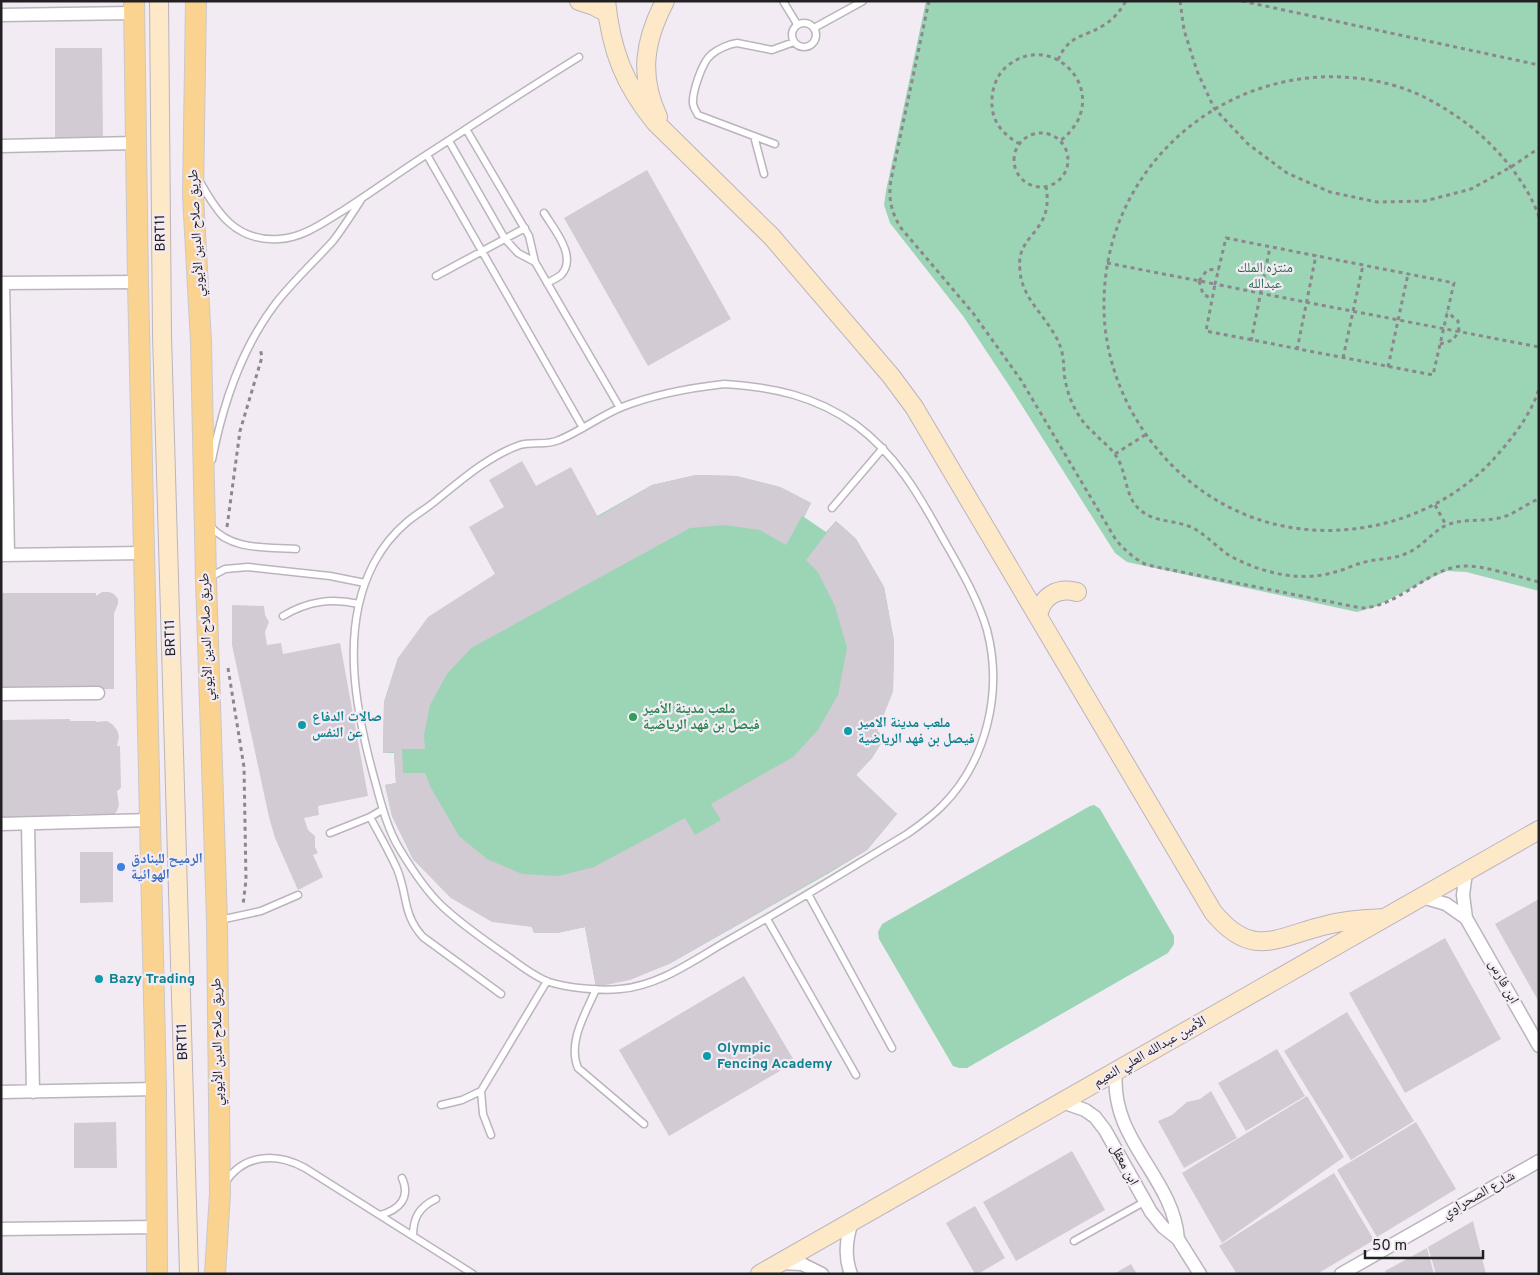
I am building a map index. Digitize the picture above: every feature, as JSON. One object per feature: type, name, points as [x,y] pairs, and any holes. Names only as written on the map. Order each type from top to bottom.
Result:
[{"type":"main road","name":"BRT11","points":[[160,1],[162,335],[189,1274]]},
{"type":"main road","name":"طريق صلاح الدين الأيوبي","points":[[196,1],[193,170],[201,334],[204,511],[217,920],[220,1192],[215,1274]]},
{"type":"main road","points":[[578,1],[594,6],[606,7],[615,52],[631,90],[646,112],[669,137],[772,237],[903,391],[1213,912],[1222,924],[1241,936],[1262,941],[1277,941],[1337,923],[1385,918]]},
{"type":"main road","points":[[665,1],[655,20],[649,39],[646,73],[650,100],[669,137]]},
{"type":"main road","points":[[133,7],[156,1089],[157,1274]]},
{"type":"main road","points":[[1038,616],[1043,602],[1055,592],[1062,590],[1077,592]]},
{"type":"main road","name":"الأمين عبدالله العلي النعيم","points":[[760,1274],[1539,830]]},
{"type":"street","points":[[1,15],[133,7]]},
{"type":"street","points":[[1,146],[135,142]]},
{"type":"street","points":[[138,282],[2,283],[5,555],[144,553]]},
{"type":"street","points":[[1,694],[98,693]]},
{"type":"street","points":[[1,824],[150,820]]},
{"type":"street","points":[[28,824],[33,1092]]},
{"type":"street","points":[[1466,872],[1463,895],[1466,918]]},
{"type":"street","points":[[1422,897],[1446,904],[1466,918]]},
{"type":"street","name":"ابن فارس","points":[[1466,918],[1539,1046]]},
{"type":"street","name":"ابن معقل","points":[[1116,1072],[1115,1095],[1123,1121],[1172,1211],[1178,1239]]},
{"type":"street","points":[[1,1092],[156,1089]]},
{"type":"street","name":"ابن معقل","points":[[1062,1102],[1085,1110],[1095,1117],[1105,1130],[1144,1202],[1156,1220],[1178,1239],[1200,1274]]},
{"type":"street","points":[[1105,1130],[1116,1134],[1121,1131],[1123,1121]]},
{"type":"street","points":[[1118,1154],[1119,1144],[1124,1141],[1136,1146]]},
{"type":"street","name":"شارع الصحراوي","points":[[1341,1274],[1539,1161]]},
{"type":"street","points":[[851,1274],[846,1246],[852,1222]]},
{"type":"street","points":[[1,1229],[157,1227]]},
{"type":"street","points":[[780,1263],[802,1264],[822,1274]]},
{"type":"lane","points":[[783,1],[798,24]]},
{"type":"lane","points":[[814,28],[863,1]]},
{"type":"lane","points":[[806,23],[814,28],[816,38],[809,47],[803,48],[794,42],[792,33],[798,24],[806,23]]},
{"type":"lane","points":[[775,144],[698,115],[694,110],[694,96],[704,63],[712,53],[737,43],[772,50],[794,42]]},
{"type":"lane","points":[[193,170],[221,216],[242,231],[266,239],[285,238],[304,233],[361,199],[579,56]]},
{"type":"lane","points":[[466,129],[525,228],[532,245],[534,262],[620,408]]},
{"type":"lane","points":[[754,136],[764,174]]},
{"type":"lane","points":[[449,141],[505,239],[518,253],[534,262]]},
{"type":"lane","points":[[427,155],[583,428]]},
{"type":"lane","points":[[296,549],[242,546],[217,534],[204,511],[222,413],[250,343],[278,301],[333,240],[361,199]]},
{"type":"lane","points":[[544,213],[564,246],[567,259],[564,271],[560,276],[547,283]]},
{"type":"lane","points":[[436,276],[525,228]]},
{"type":"lane","points":[[724,384],[759,387],[793,394],[826,407],[856,425],[883,448],[906,474],[968,582],[987,630],[994,676],[988,723],[981,745],[959,787],[944,805],[907,834],[808,894],[666,975],[652,982],[620,989],[596,989],[547,981],[524,968],[496,948],[441,905],[417,876],[397,846],[382,810],[370,765],[359,711],[354,665],[355,628],[359,604],[365,583],[375,561],[389,540],[407,522],[487,462],[524,444],[554,442],[583,428],[620,408],[656,396],[690,388],[724,384]]},
{"type":"lane","points":[[832,508],[883,448]]},
{"type":"lane","points":[[206,580],[225,569],[240,567],[330,576],[365,583]]},
{"type":"lane","points":[[283,616],[297,608],[327,600],[359,604]]},
{"type":"lane","points":[[330,833],[370,817],[382,810]]},
{"type":"lane","points":[[370,817],[397,868],[403,886],[406,907],[415,928],[501,994]]},
{"type":"lane","points":[[808,894],[892,1048]]},
{"type":"lane","points":[[217,920],[241,917],[261,911],[298,895]]},
{"type":"lane","points":[[766,918],[856,1075]]},
{"type":"lane","points":[[441,1105],[462,1100],[481,1091],[547,981]]},
{"type":"lane","points":[[596,989],[574,1044],[574,1060],[578,1068],[644,1124]]},
{"type":"lane","points":[[481,1091],[483,1114],[491,1136]]},
{"type":"lane","points":[[220,1192],[228,1178],[241,1167],[256,1160],[273,1157],[290,1160],[473,1274]]},
{"type":"lane","points":[[380,1215],[394,1209],[404,1198],[406,1187],[402,1178]]},
{"type":"lane","points":[[413,1236],[415,1217],[427,1203],[436,1199]]},
{"type":"lane","points":[[1074,1241],[1144,1202]]},
{"type":"path","points":[[929,1],[889,188],[890,205],[901,228],[973,313],[1021,380],[1116,540],[1124,548],[1138,561],[1147,565],[1361,608],[1378,607],[1440,573],[1462,566],[1479,567],[1539,582]]},
{"type":"path","points":[[1058,60],[1068,43],[1105,25],[1114,18],[1126,1]]},
{"type":"path","points":[[1180,1],[1184,30],[1197,70],[1214,108],[1248,144],[1287,172],[1330,192],[1377,202],[1425,201],[1471,189],[1511,167],[1539,148]]},
{"type":"path","points":[[1242,1],[1539,65]]},
{"type":"path","points":[[1020,144],[1004,132],[994,116],[992,96],[998,77],[1011,63],[1029,55],[1039,55],[1058,60],[1073,72],[1078,81],[1083,100],[1080,119],[1074,128],[1060,141]]},
{"type":"path","points":[[1539,217],[1511,167],[1479,132],[1441,105],[1397,86],[1351,77],[1304,78],[1258,88],[1214,108],[1177,136],[1146,171],[1123,212],[1107,262],[1104,303],[1108,349],[1122,394],[1145,434],[1176,470],[1213,498],[1255,518],[1300,529],[1346,530],[1392,522],[1435,505],[1476,477],[1510,441],[1536,399],[1539,390]]},
{"type":"path","points":[[1043,133],[1060,141],[1067,153],[1067,168],[1059,180],[1046,186],[1032,185],[1020,177],[1014,157],[1020,144],[1030,135],[1043,133]]},
{"type":"path","points":[[1046,186],[1048,196],[1045,214],[1025,243],[1022,252],[1021,280],[1029,298],[1062,349],[1065,381],[1074,408],[1092,432],[1115,454],[1123,469],[1127,490],[1132,500],[1147,515],[1194,529],[1227,554],[1258,568],[1296,576],[1315,576],[1334,573],[1371,560],[1397,557],[1416,549],[1446,525],[1464,520],[1500,518],[1539,499]]},
{"type":"path","points":[[1226,238],[1316,255],[1454,283],[1433,375],[1206,331],[1226,238]]},
{"type":"path","points":[[1251,340],[1270,247]]},
{"type":"path","points":[[1297,350],[1316,255]]},
{"type":"path","points":[[1107,262],[1260,294],[1539,347]]},
{"type":"path","points":[[1343,358],[1363,265]]},
{"type":"path","points":[[1199,281],[1207,270],[1219,269]]},
{"type":"path","points":[[1388,367],[1408,274]]},
{"type":"path","points":[[1199,281],[1203,294],[1212,299]]},
{"type":"path","points":[[1440,344],[1453,340],[1459,331],[1458,321],[1447,312]]},
{"type":"path","points":[[226,539],[240,431],[262,357],[260,348],[250,343]]},
{"type":"path","points":[[1115,454],[1145,434]]},
{"type":"path","points":[[1435,505],[1446,525]]},
{"type":"path","points":[[227,664],[244,767],[246,880],[241,917]]},
{"type":"green space","name":"منتزه الملك عبدالله","points":[[926,1],[1539,1],[1539,591],[1466,572],[1447,571],[1377,606],[1357,612],[1127,562],[1115,553],[963,316],[890,223],[884,205],[886,191]]},
{"type":"green space","name":"ملعب مدينة الأمير فيصل بن فهد الرياضية","points":[[696,475],[736,476],[780,487],[811,503],[804,517],[826,532],[836,521],[856,539],[884,587],[894,641],[893,691],[877,731],[885,737],[872,758],[856,775],[897,814],[867,850],[829,873],[669,964],[596,987],[585,927],[557,933],[534,933],[532,927],[451,898],[413,859],[392,816],[385,785],[396,783],[394,753],[383,753],[384,702],[398,658],[495,574],[652,485]]},
{"type":"green space","points":[[1094,805],[1100,809],[1174,936],[1174,944],[1168,953],[967,1068],[953,1066],[879,939],[878,932],[882,924]]},
{"type":"building","points":[[55,48],[102,48],[103,141],[55,141]]},
{"type":"building","points":[[647,170],[731,319],[648,366],[564,218]]},
{"type":"building","name":"ملعب مدينة الامير فيصل بن فهد الرياضية","points":[[522,461],[536,486],[571,467],[598,517],[652,485],[696,475],[736,476],[780,487],[811,503],[786,545],[760,530],[724,525],[690,528],[471,648],[447,674],[430,705],[424,735],[425,749],[402,749],[403,773],[425,773],[431,788],[459,836],[487,859],[522,874],[558,876],[594,867],[685,818],[695,835],[721,820],[711,804],[793,757],[818,730],[838,695],[847,648],[835,606],[818,572],[806,560],[836,521],[856,539],[884,587],[894,641],[893,691],[877,732],[885,737],[872,758],[856,775],[897,814],[867,850],[669,964],[630,980],[596,987],[585,927],[557,933],[534,933],[533,927],[492,922],[451,898],[413,859],[392,816],[385,785],[396,783],[394,752],[383,753],[384,702],[398,658],[428,617],[495,574],[469,527],[504,507],[489,480]]},
{"type":"building","points":[[102,592],[114,594],[118,599],[114,613],[114,689],[1,691],[1,593],[96,593],[96,596]]},
{"type":"building","name":"صالات الدفاع عن النفس","points":[[232,605],[264,606],[265,615],[269,622],[265,632],[267,645],[281,643],[283,654],[340,643],[368,796],[318,806],[319,815],[304,818],[308,830],[315,836],[315,847],[318,853],[313,855],[323,877],[298,890],[275,838],[269,817],[232,645]]},
{"type":"building","points":[[70,719],[70,721],[107,721],[117,730],[119,736],[117,746],[120,746],[121,788],[117,791],[119,805],[117,811],[113,815],[100,817],[95,814],[70,814],[70,819],[1,821],[1,720]]},
{"type":"building","points":[[80,852],[113,852],[113,902],[80,903]]},
{"type":"building","points":[[1539,899],[1539,1002],[1495,924]]},
{"type":"building","points":[[1445,938],[1501,1039],[1405,1093],[1349,993]]},
{"type":"building","name":"Olympic Fencing Academy","points":[[744,976],[795,1062],[669,1136],[619,1050]]},
{"type":"building","points":[[1347,1012],[1414,1121],[1351,1160],[1284,1051]]},
{"type":"building","points":[[1277,1049],[1305,1096],[1246,1131],[1218,1083]]},
{"type":"building","points":[[1211,1091],[1237,1138],[1184,1168],[1158,1121],[1172,1115],[1187,1102],[1200,1099]]},
{"type":"building","points":[[1307,1096],[1344,1157],[1222,1243],[1182,1173]]},
{"type":"building","points":[[116,1122],[117,1168],[74,1168],[74,1123]]},
{"type":"building","points":[[1416,1122],[1456,1189],[1377,1237],[1337,1170]]},
{"type":"building","points":[[1072,1151],[1105,1210],[1016,1261],[983,1202]]},
{"type":"building","points":[[1334,1173],[1374,1240],[1317,1274],[1237,1274],[1219,1246]]},
{"type":"building","points":[[975,1206],[1005,1258],[978,1274],[975,1274],[946,1223]]},
{"type":"building","points":[[1473,1221],[1486,1274],[1436,1274],[1428,1247]]},
{"type":"building","points":[[1427,1248],[1434,1274],[1386,1274],[1385,1271]]},
{"type":"building","points":[[1131,1264],[1137,1274],[1114,1274]]},
{"type":"place","name":"ملعب مدينة الأمير فيصل بن فهد الرياضية","points":[[633,717]]},
{"type":"place","name":"صالات الدفاع عن النفس","points":[[302,725]]},
{"type":"place","name":"ملعب مدينة الامير فيصل بن فهد الرياضية","points":[[848,731]]},
{"type":"place","name":"الرميح للبنادق الهوائية","points":[[121,867]]},
{"type":"place","name":"Bazy Trading","points":[[99,979]]},
{"type":"place","name":"Olympic Fencing Academy","points":[[707,1056]]}]
